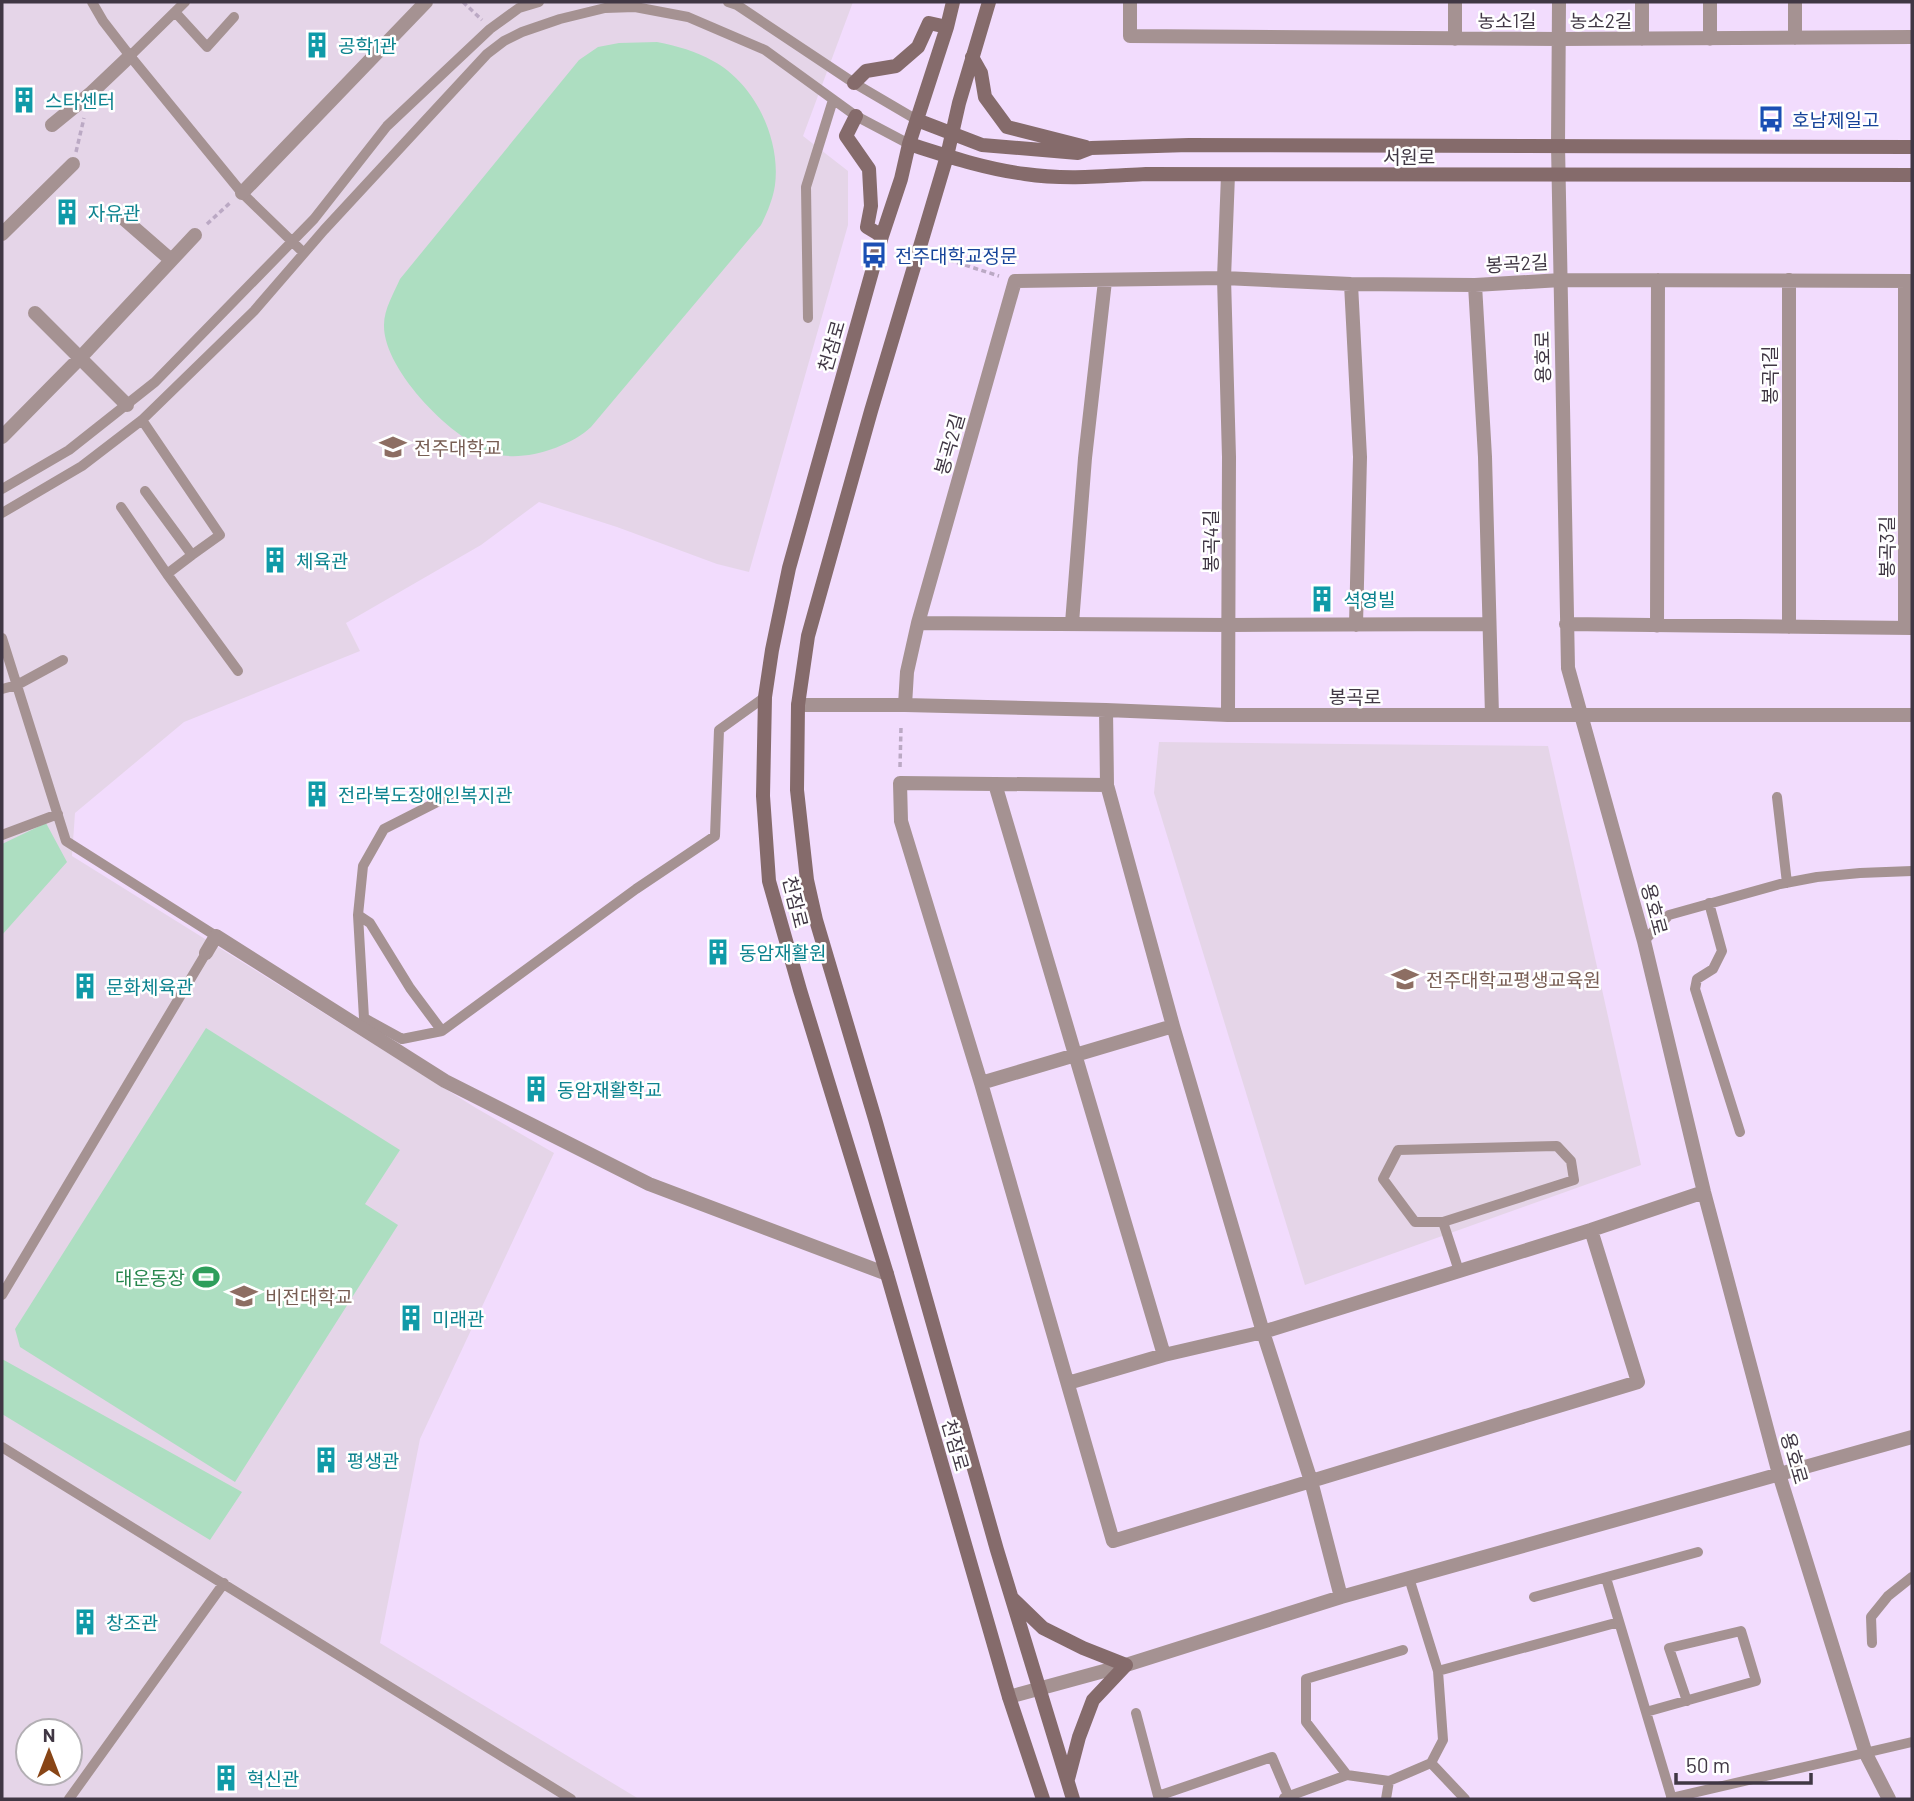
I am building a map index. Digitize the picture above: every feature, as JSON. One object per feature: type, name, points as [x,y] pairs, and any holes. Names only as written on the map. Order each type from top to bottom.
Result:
[{"type":"street","points":[[242,192],[426,2]]},
{"type":"street","name":"천잠로","points":[[953,2],[882,236],[789,568],[765,698],[763,796],[769,881],[887,1274],[1009,1697],[1042,1799]]},
{"type":"street","name":"천잠로","points":[[989,2],[808,636],[798,705],[797,790],[807,880],[816,920],[1012,1598],[1073,1799]]},
{"type":"street","name":"농소1길","points":[[1130,2],[1130,36],[1559,40]]},
{"type":"street","name":"농소1길","points":[[1455,2],[1455,38]]},
{"type":"street","name":"용호로","points":[[1559,2],[1558,145],[1568,668],[1644,941],[1704,1192],[1779,1474],[1866,1754],[1889,1799]]},
{"type":"street","name":"농소2길","points":[[1642,2],[1642,40]]},
{"type":"street","points":[[1710,2],[1710,39]]},
{"type":"street","points":[[1795,2],[1795,38]]},
{"type":"street","points":[[854,83],[866,71],[896,66],[918,47],[929,23],[947,27]]},
{"type":"street","name":"농소2길","points":[[1559,40],[1912,37]]},
{"type":"street","points":[[52,125],[130,56]]},
{"type":"street","points":[[972,57],[981,73],[985,97],[1007,127],[1091,148]]},
{"type":"street","points":[[856,116],[846,136],[869,169],[871,206],[867,227],[882,236]]},
{"type":"street","name":"서원로","points":[[917,120],[982,145],[1078,153],[1091,148],[1189,145],[1912,147]]},
{"type":"street","name":"서원로","points":[[909,144],[977,165],[1027,175],[1912,175]]},
{"type":"street","points":[[2,234],[73,164]]},
{"type":"street","points":[[1224,278],[1228,175]]},
{"type":"street","points":[[124,219],[172,260]]},
{"type":"street","points":[[2,437],[195,235]]},
{"type":"street","name":"봉곡2길","points":[[905,705],[907,671],[918,623],[1015,281],[1224,278],[1351,284],[1475,285],[1560,280]]},
{"type":"street","name":"봉곡4길","points":[[1224,278],[1229,457],[1228,715]]},
{"type":"street","points":[[1560,280],[1909,281]]},
{"type":"street","points":[[1657,626],[1658,280]]},
{"type":"street","name":"봉곡1길","points":[[1788,280],[1789,627]]},
{"type":"street","points":[[1072,623],[1085,458],[1105,281]]},
{"type":"street","name":"봉곡3길","points":[[1566,624],[1909,628],[1905,467],[1909,281]]},
{"type":"street","points":[[1351,284],[1360,457],[1356,625]]},
{"type":"street","name":"봉곡2길","points":[[1475,285],[1485,457],[1489,624]]},
{"type":"street","points":[[35,313],[127,405]]},
{"type":"street","points":[[918,623],[1489,624],[1492,715]]},
{"type":"street","name":"봉곡로","points":[[798,705],[905,705],[1228,715],[1912,715]]},
{"type":"street","points":[[1106,710],[1107,785],[1173,1026],[1263,1332],[1311,1481],[1341,1597]]},
{"type":"street","points":[[1107,785],[900,783],[901,821],[981,1083],[1113,1541],[1638,1382],[1591,1230]]},
{"type":"street","points":[[995,784],[1164,1354]]},
{"type":"street","points":[[206,953],[216,936],[368,1026],[445,1081],[649,1184],[887,1274]]},
{"type":"street","points":[[981,1083],[1173,1026]]},
{"type":"street","points":[[1068,1383],[1164,1354],[1263,1332],[1704,1192]]},
{"type":"street","points":[[1009,1697],[1126,1665],[1341,1597],[1912,1437]]},
{"type":"street","points":[[1012,1598],[1043,1628],[1126,1665]]},
{"type":"street","points":[[1068,1781],[1079,1737],[1093,1700],[1126,1665]]},
{"type":"lane","points":[[92,2],[130,56],[242,192],[304,253]]},
{"type":"lane","points":[[130,56],[185,2]]},
{"type":"lane","points":[[2,489],[69,450],[155,382],[314,219],[387,126],[490,29],[519,8],[539,2]]},
{"type":"lane","points":[[728,2],[737,5],[854,83],[917,120]]},
{"type":"lane","points":[[2,513],[82,466],[142,420],[254,311],[487,54],[522,32],[604,5],[635,7],[688,17],[765,50],[856,116],[909,144]]},
{"type":"lane","points":[[175,12],[207,47],[234,17]]},
{"type":"lane","points":[[808,318],[806,187],[833,100]]},
{"type":"lane","points":[[142,420],[220,534],[167,574]]},
{"type":"lane","points":[[145,491],[192,555]]},
{"type":"lane","points":[[121,507],[238,671]]},
{"type":"lane","points":[[2,638],[66,841],[216,936]]},
{"type":"lane","points":[[2,689],[17,685],[62,660]]},
{"type":"lane","points":[[449,796],[384,829],[363,866],[358,915],[364,1018],[368,1026],[402,1039],[442,1031],[636,889],[715,836],[719,730],[765,698]]},
{"type":"lane","points":[[1777,797],[1787,883]]},
{"type":"lane","points":[[2,835],[58,814]]},
{"type":"lane","points":[[1644,941],[1670,915],[1709,903],[1787,883],[1860,873],[1912,871]]},
{"type":"lane","points":[[1709,903],[1722,951],[1713,969],[1697,979],[1695,989],[1740,1132]]},
{"type":"lane","points":[[358,915],[370,923],[410,988],[442,1031]]},
{"type":"lane","points":[[2,1295],[206,953]]},
{"type":"lane","points":[[1557,1146],[1570,1161],[1574,1180],[1443,1222],[1415,1222],[1383,1179],[1398,1150],[1557,1146]]},
{"type":"lane","points":[[1443,1222],[1459,1271]]},
{"type":"lane","points":[[2,1447],[571,1799]]},
{"type":"lane","points":[[1534,1597],[1698,1552]]},
{"type":"lane","points":[[1872,1643],[1871,1616],[1888,1596],[1912,1577]]},
{"type":"lane","points":[[1136,1713],[1159,1798],[1272,1756],[1285,1797],[1347,1775],[1389,1781],[1431,1763],[1443,1740],[1438,1671],[1409,1578]]},
{"type":"lane","points":[[1606,1578],[1672,1799],[1912,1742]]},
{"type":"lane","points":[[69,1799],[224,1583]]},
{"type":"lane","points":[[1438,1671],[1619,1622]]},
{"type":"lane","points":[[1646,1712],[1687,1701],[1756,1681],[1741,1631],[1669,1648],[1687,1701]]},
{"type":"lane","points":[[1347,1775],[1306,1723],[1306,1679],[1403,1650]]},
{"type":"lane","points":[[1431,1763],[1465,1799]]},
{"type":"lane","points":[[1386,1799],[1389,1781]]},
{"type":"path","points":[[73,164],[90,94]]},
{"type":"path","points":[[195,235],[242,192]]},
{"type":"path","points":[[949,260],[1015,281]]},
{"type":"path","points":[[900,783],[901,727]]},
{"type":"shaded area","points":[[2,2],[853,2],[803,136],[848,171],[848,225],[749,572],[717,564],[539,502],[481,545],[346,623],[360,651],[184,722],[75,813],[72,856],[476,1108],[554,1153],[420,1439],[380,1643],[639,1799],[2,1799]]},
{"type":"shaded area","name":"전주대학교평생교육원","points":[[1159,742],[1548,746],[1641,1165],[1305,1285],[1154,793]]},
{"type":"green space","points":[[657,42],[686,49],[713,61],[741,83],[752,98],[762,114],[774,149],[775,185],[770,206],[761,225],[591,427],[571,441],[533,454],[507,456],[479,447],[442,420],[424,402],[395,362],[387,343],[384,325],[390,301],[400,279],[579,60],[598,47],[619,43]]},
{"type":"green space","points":[[46,823],[67,862],[2,935],[2,844]]},
{"type":"green space","name":"대운동장","points":[[206,1028],[400,1150],[365,1204],[398,1225],[235,1482],[20,1347],[15,1329]]},
{"type":"green space","points":[[2,1359],[242,1492],[210,1540],[2,1414]]},
{"type":"place","name":"공학1관","points":[[317,45]]},
{"type":"place","name":"스타센터","points":[[24,100]]},
{"type":"place","name":"호남제일고","points":[[1771,119]]},
{"type":"place","name":"자유관","points":[[67,212]]},
{"type":"place","name":"전주대학교정문","points":[[874,255]]},
{"type":"place","name":"전주대학교","points":[[393,447]]},
{"type":"place","name":"체육관","points":[[275,560]]},
{"type":"place","name":"셕영빌","points":[[1322,599]]},
{"type":"place","name":"전라북도장애인복지관","points":[[317,794]]},
{"type":"place","name":"동암재활원","points":[[718,952]]},
{"type":"place","name":"전주대학교평생교육원","points":[[1405,979]]},
{"type":"place","name":"문화체육관","points":[[85,986]]},
{"type":"place","name":"동암재활학교","points":[[536,1089]]},
{"type":"place","name":"대운동장","points":[[206,1277]]},
{"type":"place","name":"비전대학교","points":[[244,1296]]},
{"type":"place","name":"미래관","points":[[411,1318]]},
{"type":"place","name":"평생관","points":[[326,1460]]},
{"type":"place","name":"창조관","points":[[85,1622]]},
{"type":"place","name":"혁신관","points":[[226,1778]]}]
